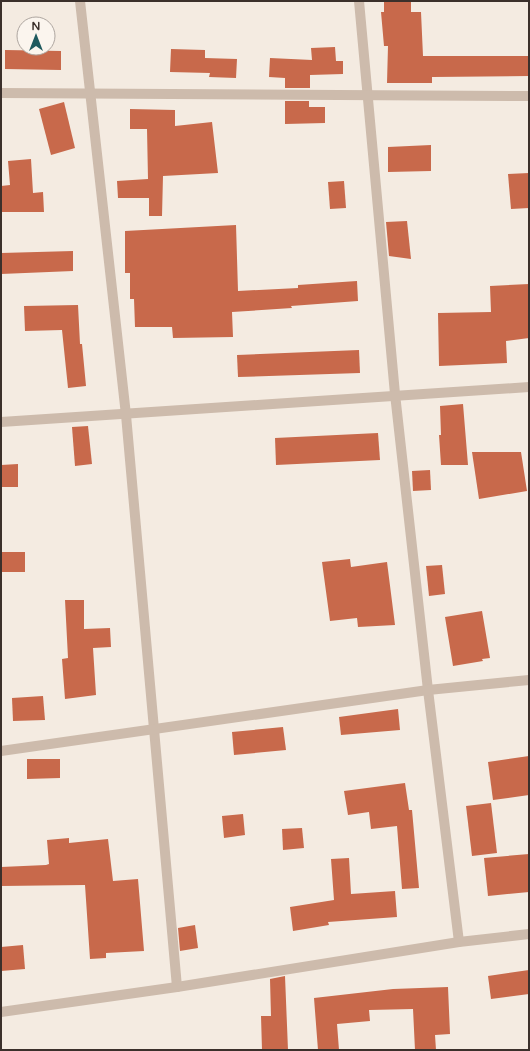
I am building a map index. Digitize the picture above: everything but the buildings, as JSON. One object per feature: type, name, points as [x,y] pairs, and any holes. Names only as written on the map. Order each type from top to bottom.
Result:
[{"type":"street","points":[[80,1],[89,94],[126,415],[177,987]]},
{"type":"street","points":[[359,1],[395,394],[458,942]]},
{"type":"street","points":[[1,93],[529,96]]},
{"type":"street","points":[[1,422],[126,415],[395,394],[529,387]]},
{"type":"street","points":[[1,751],[428,690],[529,680]]},
{"type":"street","points":[[1,1012],[177,987],[458,942],[529,934]]}]
